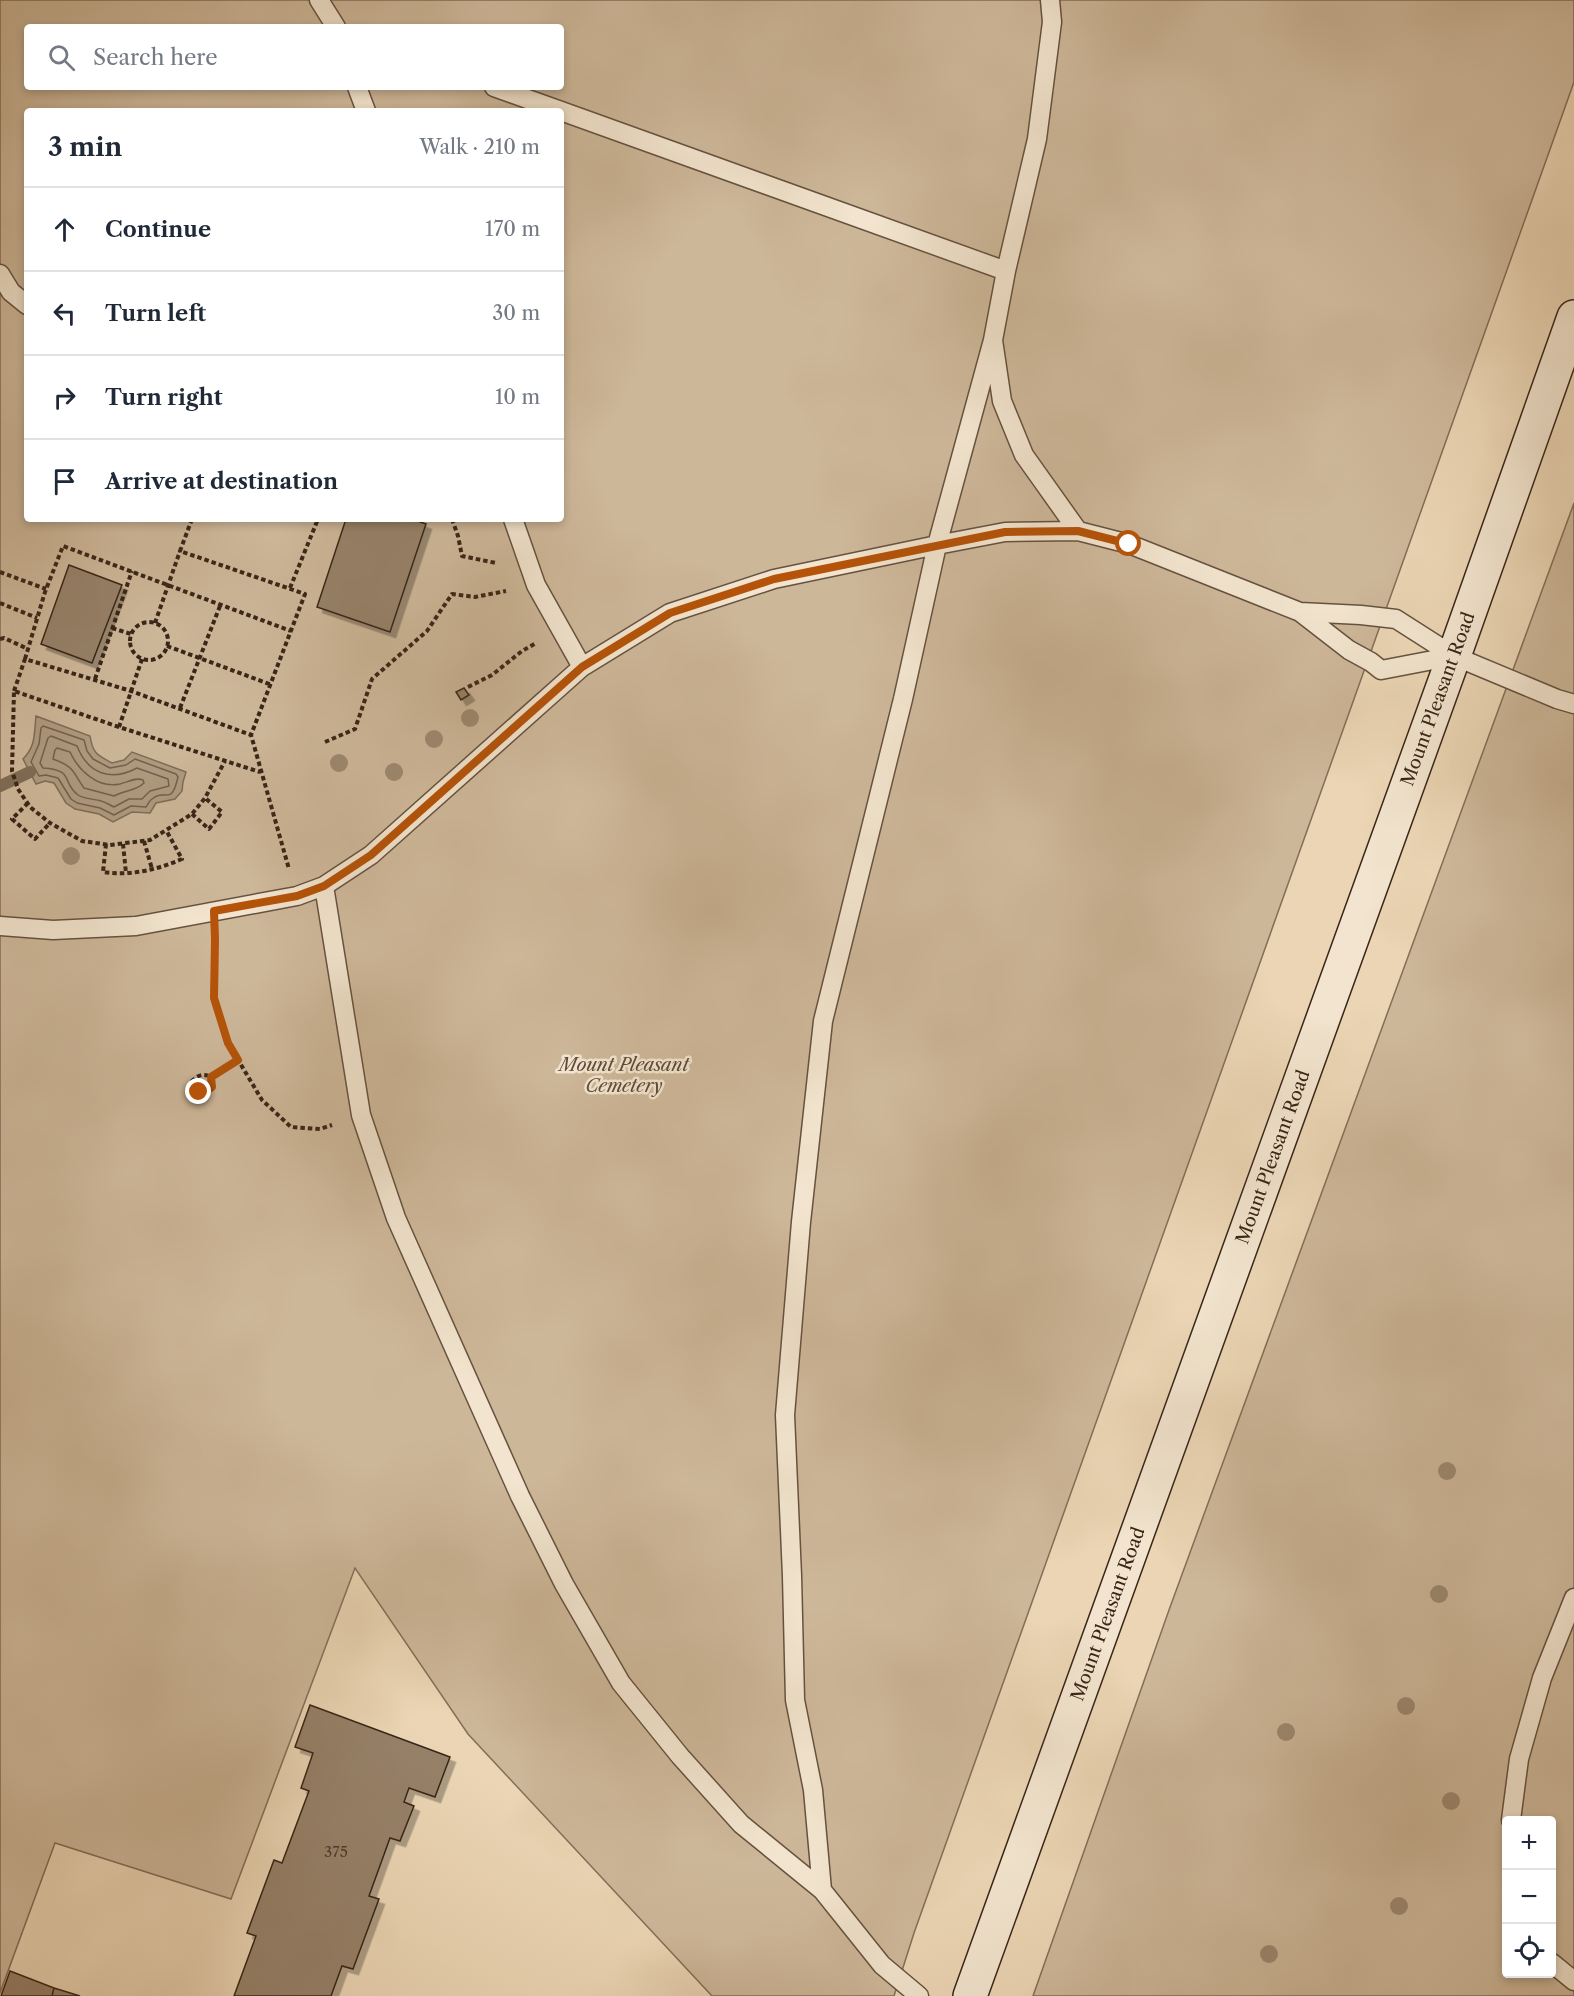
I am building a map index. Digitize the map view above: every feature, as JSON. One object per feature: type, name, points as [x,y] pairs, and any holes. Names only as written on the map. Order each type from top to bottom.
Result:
[{"type":"main road","name":"Mount Pleasant Road","points":[[970,1996],[1454,656],[1574,316]]},
{"type":"lane","points":[[320,0],[334,24]]},
{"type":"lane","points":[[822,1890],[813,1790],[795,1700],[784,1415],[801,1222],[823,1021],[903,699],[937,545],[993,340],[1006,271],[1037,139],[1052,22],[1050,0]]},
{"type":"lane","points":[[358,90],[365,108]]},
{"type":"lane","points":[[502,90],[553,108]]},
{"type":"lane","points":[[564,112],[1006,271]]},
{"type":"lane","points":[[0,274],[12,292],[24,302]]},
{"type":"lane","points":[[993,340],[1002,400],[1024,455],[1078,531]]},
{"type":"lane","points":[[514,522],[536,585],[582,667]]},
{"type":"lane","points":[[0,926],[53,930],[136,926],[297,896],[324,886],[371,855],[582,667],[670,613],[774,579],[1005,532],[1078,531],[1129,544],[1300,612],[1349,650],[1381,670],[1454,656]]},
{"type":"lane","points":[[1300,612],[1396,619],[1454,656],[1574,704]]},
{"type":"lane","points":[[324,886],[361,1115],[396,1218],[520,1496],[564,1584],[621,1683],[680,1756],[741,1824],[822,1890],[882,1965],[918,1996]]},
{"type":"lane","points":[[1512,1816],[1519,1759],[1542,1678],[1574,1598]]},
{"type":"lane","points":[[1556,1967],[1574,1981]]},
{"type":"path","points":[[155,623],[191,522]]},
{"type":"path","points":[[290,588],[317,522]]},
{"type":"path","points":[[453,522],[462,556],[506,565],[536,585]]},
{"type":"path","points":[[225,761],[205,798],[192,814],[150,840],[123,844],[82,841],[50,823],[28,803],[18,789],[12,771],[14,691],[46,589],[63,546],[291,631]]},
{"type":"path","points":[[180,551],[305,594],[251,735],[297,896]]},
{"type":"path","points":[[95,680],[132,571]]},
{"type":"path","points":[[0,572],[46,589]]},
{"type":"path","points":[[326,742],[355,729],[372,679],[427,631],[452,594],[475,597],[536,585]]},
{"type":"path","points":[[0,603],[37,618]]},
{"type":"path","points":[[180,708],[220,606]]},
{"type":"path","points":[[144,622],[155,623],[160,625],[167,634],[167,646],[155,659],[142,658],[133,651],[131,634],[138,625],[144,622]]},
{"type":"path","points":[[112,628],[131,634]]},
{"type":"path","points":[[468,687],[492,675],[522,651],[559,629]]},
{"type":"path","points":[[0,639],[4,638],[28,648]]},
{"type":"path","points":[[167,646],[272,685]]},
{"type":"path","points":[[119,727],[142,658]]},
{"type":"path","points":[[25,659],[130,691],[251,735]]},
{"type":"path","points":[[14,691],[260,772]]},
{"type":"path","points":[[192,814],[209,829],[222,812],[205,798]]},
{"type":"path","points":[[28,803],[12,819],[35,839],[50,823]]},
{"type":"path","points":[[106,844],[103,872],[119,874],[162,868],[182,859],[166,830]]},
{"type":"path","points":[[144,841],[152,869]]},
{"type":"path","points":[[123,844],[126,873]]},
{"type":"path","points":[[214,911],[214,998],[228,1043],[262,1100],[291,1127],[320,1129],[361,1115]]},
{"type":"path","points":[[211,1077],[238,1060]]},
{"type":"path","points":[[206,1074],[211,1077],[212,1087],[205,1092],[199,1092],[194,1088],[192,1082],[198,1075],[206,1074]]},
{"type":"green space","name":"Mount Pleasant Cemetery","points":[[0,0],[1574,0],[1574,82],[914,1933],[894,1996],[712,1996],[468,1734],[355,1568],[231,1899],[55,1843],[0,1993]]},
{"type":"green space","points":[[1574,503],[1574,1996],[1033,1996],[1169,1610]]},
{"type":"water","points":[[36,716],[90,736],[96,753],[112,763],[124,760],[132,752],[186,772],[182,791],[175,799],[156,803],[150,813],[132,812],[113,822],[99,814],[75,809],[66,803],[54,783],[45,781],[36,784],[23,759],[32,744]]},
{"type":"building","points":[[345,522],[420,522],[426,524],[390,632],[317,607]]},
{"type":"building","points":[[69,565],[122,585],[92,663],[41,644]]},
{"type":"building","points":[[464,688],[469,695],[461,700],[456,692]]},
{"type":"building","points":[[310,1705],[450,1757],[435,1797],[409,1788],[404,1802],[414,1806],[400,1841],[390,1838],[369,1896],[379,1899],[353,1969],[342,1966],[331,1996],[234,1996],[256,1936],[247,1933],[274,1860],[282,1863],[309,1791],[301,1788],[313,1753],[295,1747]]},
{"type":"building","points":[[10,1971],[54,1988],[52,1996],[1,1996]]},
{"type":"building","points":[[54,1988],[80,1996],[52,1996]]},
{"type":"waterway","points":[[0,786],[30,772]]},
{"type":"route","points":[[199,1092],[205,1092],[212,1087],[211,1077],[238,1060],[228,1043],[214,998],[214,911],[297,896],[324,886],[371,855],[582,667],[670,613],[774,579],[1005,532],[1078,531],[1129,544]]}]
